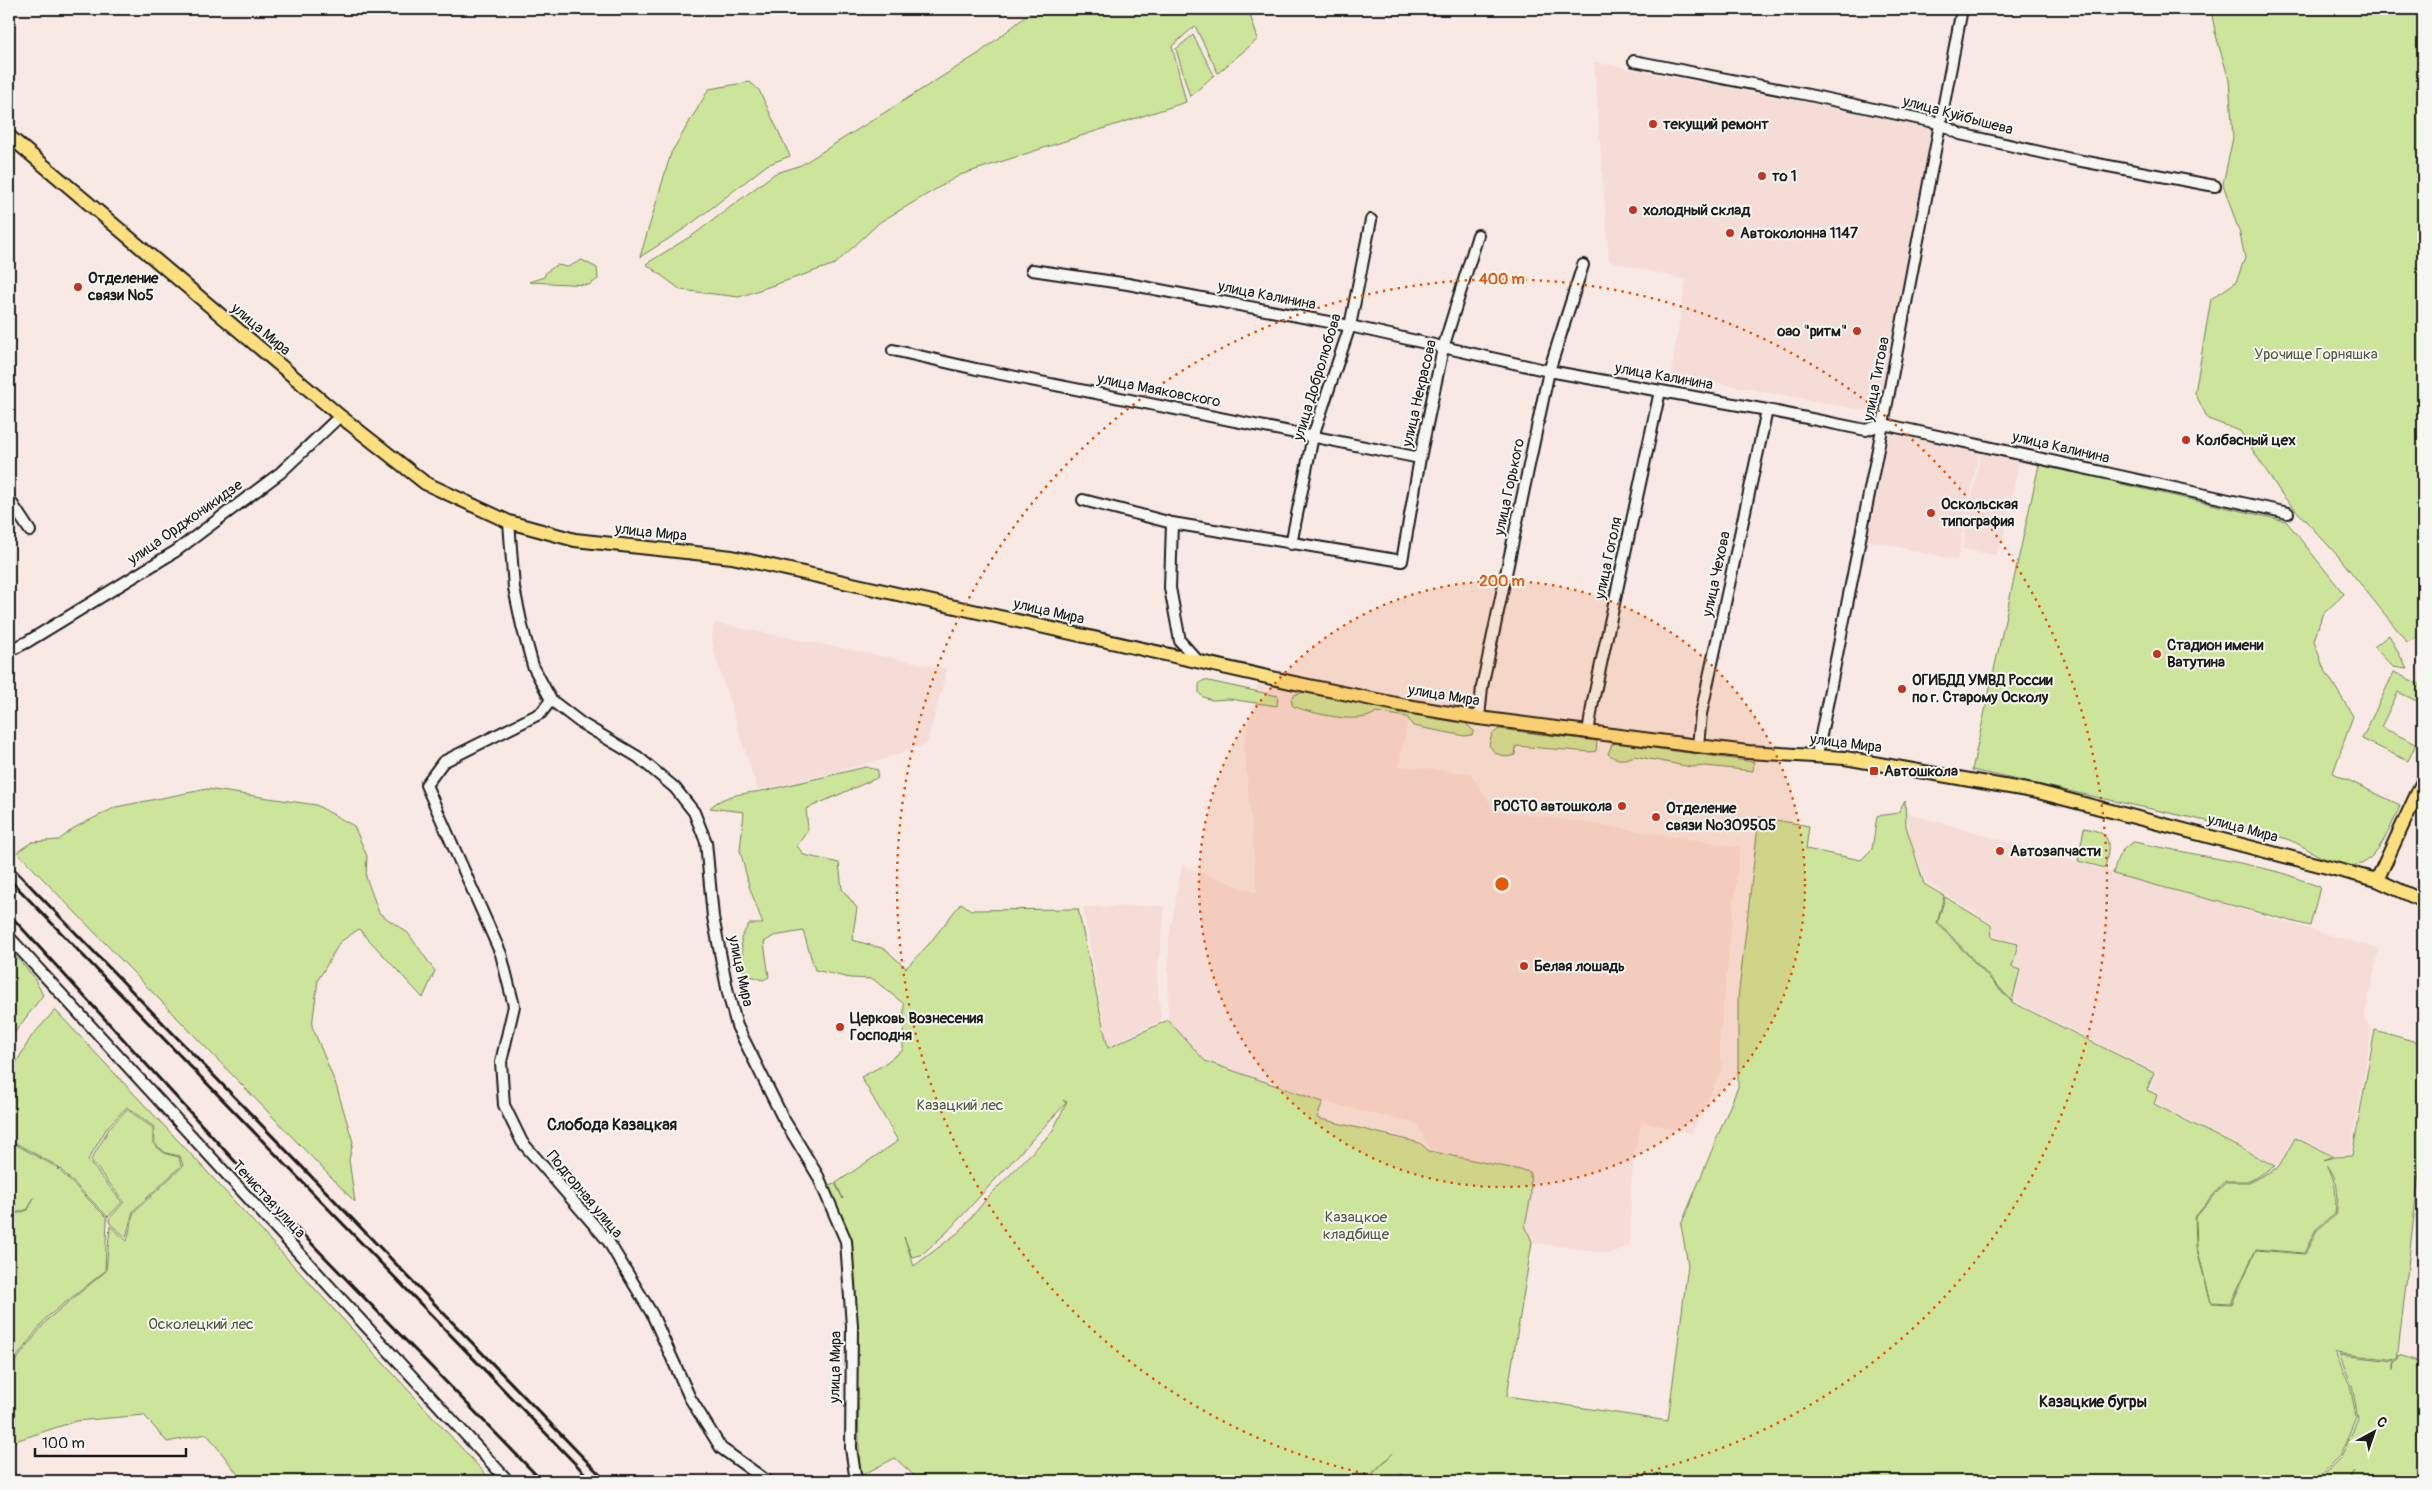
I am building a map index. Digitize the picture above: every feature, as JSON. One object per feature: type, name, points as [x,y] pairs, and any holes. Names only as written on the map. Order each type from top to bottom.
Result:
[{"type":"main road","name":"улица Мира","points":[[9,136],[340,416],[425,483],[510,522],[576,540],[732,556],[1392,703],[1479,718],[1588,733],[1758,752],[1845,758],[2038,792],[2377,880],[2423,901]]},
{"type":"main road","points":[[2377,880],[2423,781]]},
{"type":"street","name":"улица Титова","points":[[1817,755],[1883,424],[1962,9]]},
{"type":"street","name":"улица Куйбышева","points":[[1634,61],[1809,95],[1939,123],[1960,134],[2071,159],[2215,186]]},
{"type":"street","name":"улица Добролюбова","points":[[1291,544],[1313,436],[1350,326],[1371,220]]},
{"type":"street","name":"улица Некрасова","points":[[1291,544],[1402,561],[1420,458],[1443,348],[1478,235]]},
{"type":"street","name":"улица Горького","points":[[1479,718],[1482,688],[1549,371],[1583,265]]},
{"type":"street","name":"улица Калинина","points":[[1032,270],[1128,284],[1350,326],[1549,371],[1767,410],[1866,430],[1883,424],[2288,513]]},
{"type":"street","name":"улица Маяковского","points":[[893,350],[976,369],[1420,458]]},
{"type":"street","name":"улица Гоголя","points":[[1588,733],[1593,701],[1660,391]]},
{"type":"street","name":"улица Чехова","points":[[1698,746],[1701,714],[1767,410]]},
{"type":"street","name":"улица Орджоникидзе","points":[[9,650],[27,642],[176,551],[280,473],[340,416]]},
{"type":"street","points":[[9,499],[30,532]]},
{"type":"street","points":[[1083,500],[1172,523],[1291,544]]},
{"type":"street","name":"улица Мира","points":[[510,522],[514,588],[522,626],[534,666],[551,700],[581,723],[638,757],[675,788],[694,812],[706,842],[713,917],[737,1026],[783,1118],[818,1176],[846,1241],[852,1326],[851,1448],[856,1481]]},
{"type":"street","points":[[1172,523],[1170,588],[1180,641],[1198,661]]},
{"type":"street","name":"Подгорная улица","points":[[551,700],[541,713],[443,762],[426,785],[501,954],[512,997],[514,1006],[502,1062],[504,1105],[522,1142],[608,1242],[652,1314],[690,1398],[720,1448],[767,1481]]},
{"type":"street","name":"Тенистая улица","points":[[9,937],[508,1481]]},
{"type":"shaded area","points":[[1594,62],[1932,127],[1878,413],[1671,374],[1686,280],[1609,261]]},
{"type":"shaded area","points":[[1890,426],[1981,444],[1957,560],[1867,540]]},
{"type":"shaded area","points":[[1981,453],[2019,461],[2003,540],[1995,555],[1962,549]]},
{"type":"shaded area","points":[[714,623],[947,669],[927,744],[881,760],[775,787],[757,789],[714,652],[712,638]]},
{"type":"shaded area","points":[[1258,684],[1409,715],[1399,766],[1470,773],[1495,810],[1740,847],[1719,1047],[1723,1068],[1692,1133],[1642,1122],[1635,1150],[1631,1185],[1630,1245],[1610,1254],[1532,1242],[1521,1226],[1434,1156],[1417,1124],[1323,1102],[1205,1061],[1168,1020],[1169,937],[1182,865],[1257,893],[1244,743]]},
{"type":"shaded area","points":[[1907,813],[2379,949],[2364,1020],[2372,1029],[2350,1155],[2334,1155],[2295,1136],[2278,1166],[2156,1103],[2158,1094],[2150,1090],[2156,1072],[2013,1000],[2021,969],[2013,967],[2019,943],[1993,938],[1993,924],[1926,882],[1909,834]]},
{"type":"shaded area","points":[[1165,906],[1157,977],[1161,1020],[1108,1047],[1083,907]]},
{"type":"green space","points":[[1035,9],[1248,9],[1258,39],[1218,73],[1195,26],[1172,46],[1186,102],[960,175],[880,222],[835,264],[739,297],[681,290],[646,264],[696,233],[774,174],[801,165],[978,54]]},
{"type":"green space","name":"Урочище Горняшка","points":[[2211,9],[2423,9],[2423,635],[2407,642],[2339,557],[2283,496],[2240,431],[2208,419],[2195,393],[2211,299],[2236,282],[2245,258],[2240,234],[2223,184],[2233,138],[2229,80],[2215,32]]},
{"type":"green space","points":[[1193,35],[1214,75],[1190,97],[1176,49]]},
{"type":"green space","points":[[750,82],[759,90],[790,156],[767,165],[687,227],[640,257],[671,153],[709,89]]},
{"type":"green space","points":[[582,260],[597,268],[598,279],[589,285],[529,282],[544,277],[546,272],[557,265],[568,267]]},
{"type":"green space","name":"Стадион имени Ватутина","points":[[2039,465],[2073,473],[2072,469],[2094,471],[2117,483],[2286,521],[2344,594],[2322,615],[2314,641],[2323,667],[2353,716],[2333,773],[2400,805],[2385,838],[2367,861],[2350,866],[2340,864],[2280,837],[1972,770]]},
{"type":"green space","points":[[2389,635],[2407,669],[2393,667],[2374,647]]},
{"type":"green space","points":[[2394,672],[2423,686],[2423,704],[2398,692],[2381,727],[2416,744],[2408,761],[2362,739]]},
{"type":"green space","points":[[1204,680],[1278,696],[1277,706],[1229,699],[1212,700],[1203,697],[1199,693],[1199,684]]},
{"type":"green space","points":[[1304,692],[1463,721],[1474,731],[1472,735],[1465,736],[1413,726],[1407,717],[1376,712],[1360,718],[1323,715],[1293,706],[1291,700],[1294,695]]},
{"type":"green space","points":[[1499,729],[1597,741],[1596,751],[1516,746],[1515,755],[1507,757],[1495,753],[1489,745],[1492,734]]},
{"type":"green space","points":[[1618,743],[1754,762],[1753,771],[1706,766],[1691,767],[1634,756],[1627,759],[1617,759],[1608,754],[1612,744]]},
{"type":"green space","points":[[866,767],[878,770],[877,778],[806,809],[808,830],[797,846],[804,855],[839,863],[842,889],[857,908],[852,940],[885,949],[906,968],[929,944],[961,903],[971,910],[1078,909],[1108,1048],[1168,1020],[1205,1061],[1323,1102],[1317,1118],[1420,1143],[1429,1151],[1530,1172],[1531,1196],[1525,1225],[1532,1242],[1507,1396],[1668,1421],[1688,1265],[1681,1225],[1738,1087],[1738,999],[1759,817],[1809,826],[1806,849],[1861,860],[1872,849],[1877,816],[1898,813],[1905,800],[1906,826],[1924,884],[1944,896],[1937,923],[2012,1002],[2154,1073],[2147,1090],[2157,1095],[2154,1104],[2275,1166],[2250,1181],[2225,1181],[2195,1217],[2196,1247],[2211,1303],[2232,1304],[2256,1250],[2305,1254],[2317,1230],[2336,1215],[2338,1195],[2336,1182],[2327,1165],[2335,1188],[2335,1214],[2316,1229],[2304,1253],[2256,1249],[2231,1303],[2211,1302],[2197,1247],[2196,1217],[2226,1182],[2250,1182],[2279,1167],[2295,1138],[2333,1156],[2323,1160],[2352,1156],[2375,1030],[2423,1044],[2423,1139],[2397,1360],[2335,1353],[2350,1385],[2356,1417],[2340,1456],[2315,1481],[1414,1481],[1402,1474],[1389,1481],[1366,1481],[1393,1453],[1364,1481],[1275,1481],[1276,1476],[1274,1481],[920,1481],[895,1458],[860,1476],[855,1300],[850,1239],[828,1185],[835,1183],[843,1199],[836,1183],[898,1141],[861,1077],[880,1067],[903,1050],[904,1004],[873,979],[850,978],[815,970],[803,931],[774,936],[764,942],[769,977],[763,980],[744,974],[741,938],[749,924],[763,924],[749,886],[740,850],[744,812],[710,808],[731,796],[772,789]],"holes":[[[1063,1100],[1067,1102],[1052,1132],[989,1196],[959,1232],[914,1266],[904,1237],[912,1257],[921,1255],[946,1233],[1066,1103]]]},
{"type":"green space","points":[[207,789],[316,805],[354,826],[367,856],[366,877],[379,913],[408,933],[435,971],[423,998],[359,929],[340,942],[318,980],[312,1026],[336,1085],[353,1142],[349,1160],[355,1202],[17,852],[32,842],[59,840],[74,828],[116,807]]},
{"type":"green space","points":[[2084,828],[2105,836],[2108,851],[2105,868],[2078,861]]},
{"type":"green space","points":[[2134,842],[2283,873],[2320,887],[2310,926],[2113,874],[2117,859],[2122,851]]},
{"type":"green space","points":[[1945,897],[1991,925],[1992,938],[2018,944],[2012,967],[2020,970],[2012,1001],[1938,922]]},
{"type":"green space","points":[[9,949],[33,976],[43,995],[9,1040]]},
{"type":"green space","name":"Осколецкий лес","points":[[55,1010],[187,1150],[492,1481],[243,1481],[207,1434],[167,1442],[144,1415],[76,1421],[9,1443],[9,1370],[47,1320],[106,1271],[110,1226],[127,1241],[134,1212],[183,1166],[180,1156],[166,1153],[155,1144],[154,1127],[127,1107],[108,1126],[88,1160],[122,1202],[108,1217],[57,1166],[12,1141],[9,1134],[9,1067],[12,1068],[15,1065],[31,1037]]},
{"type":"green space","points":[[127,1109],[153,1128],[153,1144],[166,1154],[179,1157],[181,1166],[133,1211],[126,1237],[110,1224],[109,1219],[124,1202],[91,1160],[110,1127]]},
{"type":"green space","points":[[9,1136],[11,1142],[56,1167],[107,1218],[105,1271],[46,1318],[11,1365],[9,1362],[9,1216],[28,1210],[34,1197],[28,1209],[9,1215]]},
{"type":"green space","points":[[2339,1355],[2394,1361],[2394,1370],[2395,1361],[2398,1361],[2399,1355],[2423,1363],[2423,1481],[2349,1481],[2355,1471],[2348,1481],[2318,1481],[2341,1458],[2358,1419],[2352,1385]]},
{"type":"railway","points":[[9,864],[606,1481]]},
{"type":"railway","points":[[9,879],[592,1481]]},
{"type":"railway","points":[[9,914],[283,1214],[542,1481]]},
{"type":"place","name":"текущий ремонт","points":[[1653,124]]},
{"type":"place","name":"то 1","points":[[1762,176]]},
{"type":"place","name":"холодный склад","points":[[1633,210]]},
{"type":"place","name":"Автоколонна 1147","points":[[1730,233]]},
{"type":"place","name":"Отделение связи №5","points":[[78,287]]},
{"type":"place","name":"оао \"ритм\"","points":[[1857,331]]},
{"type":"place","name":"Колбасный цех","points":[[2186,440]]},
{"type":"place","name":"Оскольская типография","points":[[1931,513]]},
{"type":"place","name":"Стадион имени Ватутина","points":[[2157,654]]},
{"type":"place","name":"ОГИБДД УМВД России по г. Старому Осколу","points":[[1902,689]]},
{"type":"place","name":"Автошкола","points":[[1874,771]]},
{"type":"place","name":"РОСТО автошкола","points":[[1622,806]]},
{"type":"place","name":"Отделение связи №309505","points":[[1656,817]]},
{"type":"place","name":"Автозапчасти","points":[[2000,851]]},
{"type":"place","name":"Белая лошадь","points":[[1524,966]]},
{"type":"place","name":"Церковь Вознесения Господня","points":[[840,1027]]},
{"type":"district","name":"Слобода Казацкая","points":[[612,1124]]},
{"type":"district","name":"Казацкие бугры","points":[[2093,1401]]},
{"type":"park label","name":"Казацкий лес","points":[[960,1105]]},
{"type":"park label","name":"Казацкое кладбище","points":[[1356,1226]]}]
